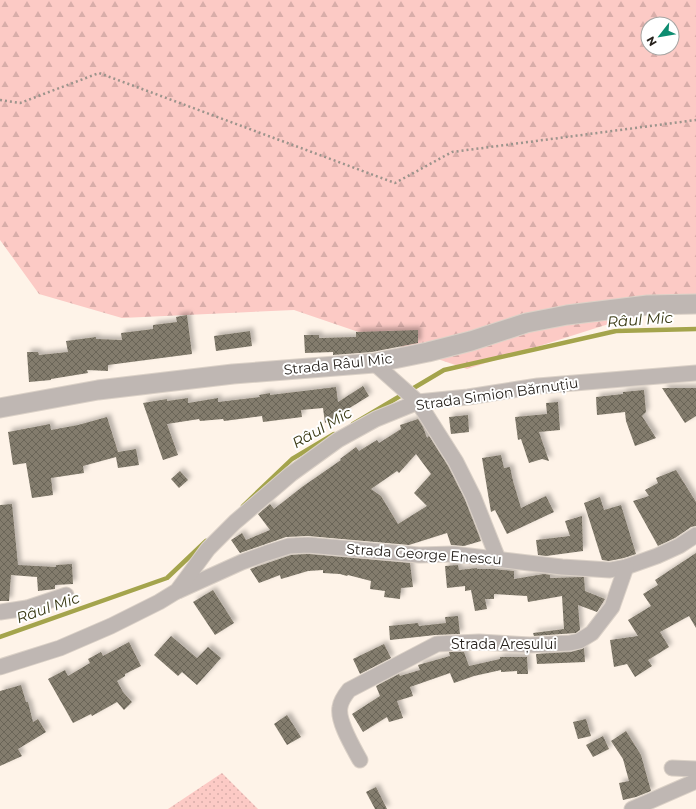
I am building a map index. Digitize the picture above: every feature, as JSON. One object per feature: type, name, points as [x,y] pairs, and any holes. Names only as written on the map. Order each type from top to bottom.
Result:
[{"type":"street","name":"Strada Râul Mic","points":[[0,408],[98,390],[179,380],[232,374],[374,363],[428,352],[470,341],[526,323],[567,315],[648,305],[696,304]]},
{"type":"street","points":[[374,363],[414,399],[456,462],[473,496],[498,559]]},
{"type":"street","name":"Strada Simion Bărnuțiu","points":[[0,667],[60,648],[111,626],[159,602],[177,591],[208,549],[235,522],[292,474],[338,440],[414,399],[468,397],[538,386],[696,373]]},
{"type":"street","name":"Strada George Enescu","points":[[177,591],[242,562],[289,546],[308,545],[419,554],[453,554],[562,568],[610,570],[626,567],[679,546],[696,535]]},
{"type":"street","name":"Strada Areșului","points":[[360,760],[340,718],[340,704],[349,690],[438,644],[478,642],[530,645],[570,643],[579,641],[592,633],[612,607],[626,567]]},
{"type":"street","points":[[0,612],[27,608],[66,595]]},
{"type":"street","points":[[672,768],[696,769]]},
{"type":"street","points":[[632,809],[696,780]]},
{"type":"path","points":[[0,100],[20,103],[99,73],[395,183],[452,152],[696,120]]},
{"type":"green space","points":[[0,0],[696,0],[696,304],[615,322],[467,369],[294,310],[122,318],[39,294],[0,240]]},
{"type":"green space","points":[[222,773],[258,809],[168,809]]},
{"type":"building","points":[[187,315],[192,354],[108,365],[108,371],[87,370],[88,373],[51,380],[29,382],[27,352],[38,352],[39,355],[68,352],[66,341],[96,337],[96,339],[122,340],[121,333],[153,329],[153,325],[177,322],[176,317]]},
{"type":"building","points":[[418,330],[418,343],[372,352],[333,355],[333,352],[305,353],[304,335],[319,335],[319,338],[356,337],[356,332]]},
{"type":"building","points":[[250,331],[252,346],[216,351],[214,336]]},
{"type":"building","points":[[363,386],[369,396],[335,417],[336,420],[325,423],[323,408],[301,410],[302,417],[263,422],[262,416],[224,421],[223,419],[200,421],[199,419],[167,424],[178,455],[163,460],[143,403],[167,399],[167,401],[188,398],[188,403],[218,398],[218,402],[260,397],[259,395],[270,393],[270,395],[336,387],[338,402]]},
{"type":"building","points":[[662,388],[696,388],[696,416],[685,423]]},
{"type":"building","points":[[644,390],[646,412],[642,416],[656,438],[635,446],[626,421],[625,412],[597,415],[596,397]]},
{"type":"building","points":[[558,402],[560,430],[539,432],[549,461],[542,459],[529,463],[521,439],[518,440],[515,417],[547,414],[546,403]]},
{"type":"building","points":[[468,415],[469,432],[451,434],[449,417]]},
{"type":"building","points":[[107,417],[118,452],[136,449],[139,465],[118,468],[116,457],[83,466],[84,473],[51,478],[53,495],[32,498],[26,463],[13,465],[8,432],[50,424],[51,430],[78,425]]},
{"type":"building","points":[[418,419],[427,438],[429,436],[448,466],[465,500],[481,541],[464,546],[451,545],[447,533],[409,545],[308,536],[286,537],[240,553],[231,540],[242,533],[246,540],[270,530],[258,514],[270,504],[274,509],[302,487],[341,460],[340,459],[356,447],[359,451],[377,440],[379,443],[401,429],[400,425]],"holes":[[[416,454],[431,474],[414,493],[427,506],[398,524],[381,496],[371,489],[397,471],[399,473]]]},
{"type":"building","points":[[501,455],[504,468],[510,467],[521,508],[546,496],[554,512],[507,534],[495,510],[491,512],[482,458]]},
{"type":"building","points":[[676,470],[696,502],[696,526],[691,527],[675,538],[658,546],[633,501],[649,496],[645,490],[658,483],[656,478]]},
{"type":"building","points":[[180,471],[188,480],[179,488],[171,479]]},
{"type":"building","points":[[600,497],[604,510],[621,505],[636,554],[609,561],[602,560],[584,503]]},
{"type":"building","points":[[12,504],[18,565],[56,567],[56,565],[72,564],[73,584],[55,585],[55,589],[38,591],[37,577],[11,575],[9,601],[0,601],[0,505]]},
{"type":"building","points":[[582,516],[583,551],[546,556],[538,555],[536,540],[570,536],[565,521]]},
{"type":"building","points":[[696,553],[696,628],[689,616],[660,632],[669,647],[648,660],[652,666],[635,677],[627,664],[614,667],[610,640],[638,636],[628,620],[651,606],[643,594],[658,585],[655,580]]},
{"type":"building","points":[[308,554],[410,563],[413,587],[401,588],[400,599],[384,597],[385,591],[370,589],[371,581],[348,575],[323,573],[323,570],[308,571],[281,579],[280,575],[259,583],[250,569],[291,555]]},
{"type":"building","points":[[458,565],[459,570],[477,568],[514,571],[514,579],[544,574],[550,575],[550,578],[584,577],[585,591],[605,599],[597,612],[578,605],[580,630],[576,633],[534,636],[533,633],[564,629],[562,596],[528,602],[527,596],[494,594],[494,599],[485,599],[487,609],[475,611],[471,590],[465,591],[465,586],[447,588],[445,566]]},
{"type":"building","points":[[213,590],[234,623],[215,635],[193,602]]},
{"type":"building","points":[[458,616],[460,634],[390,640],[389,626],[418,623],[419,626],[446,623],[445,617]]},
{"type":"building","points":[[171,636],[197,658],[208,647],[221,658],[197,685],[182,672],[178,676],[154,655]]},
{"type":"building","points":[[129,642],[141,666],[125,674],[125,676],[117,681],[123,692],[132,702],[124,710],[117,702],[92,716],[91,714],[73,723],[48,679],[65,670],[68,676],[90,663],[88,659],[101,652],[103,656]]},
{"type":"building","points":[[384,644],[391,658],[360,674],[353,659]]},
{"type":"building","points":[[584,648],[585,662],[537,664],[536,654],[571,652]]},
{"type":"building","points":[[449,652],[464,652],[469,666],[500,659],[500,657],[527,657],[528,674],[517,674],[517,671],[501,672],[501,670],[474,676],[454,683],[450,673],[410,687],[413,696],[397,701],[403,718],[389,722],[387,717],[363,732],[352,714],[380,696],[376,686],[399,674],[400,676],[420,670],[418,665],[450,656]]},
{"type":"building","points":[[21,685],[26,702],[28,702],[33,722],[38,719],[46,732],[18,749],[22,756],[0,766],[0,691]]},
{"type":"building","points":[[287,715],[301,737],[287,745],[274,724]]},
{"type":"building","points":[[586,719],[591,736],[578,739],[573,722]]},
{"type":"building","points":[[626,731],[641,755],[651,791],[623,800],[619,783],[629,781],[623,759],[611,741]]},
{"type":"building","points":[[603,736],[609,749],[593,757],[586,745]]},
{"type":"building","points":[[376,787],[387,809],[375,809],[366,792]]},
{"type":"waterway","name":"Râul Mic","points":[[353,424],[444,370],[616,331],[696,329]]},
{"type":"waterway","name":"Râul Mic","points":[[243,506],[292,459],[334,434]]},
{"type":"waterway","name":"Râul Mic","points":[[0,637],[167,578],[206,541]]}]
